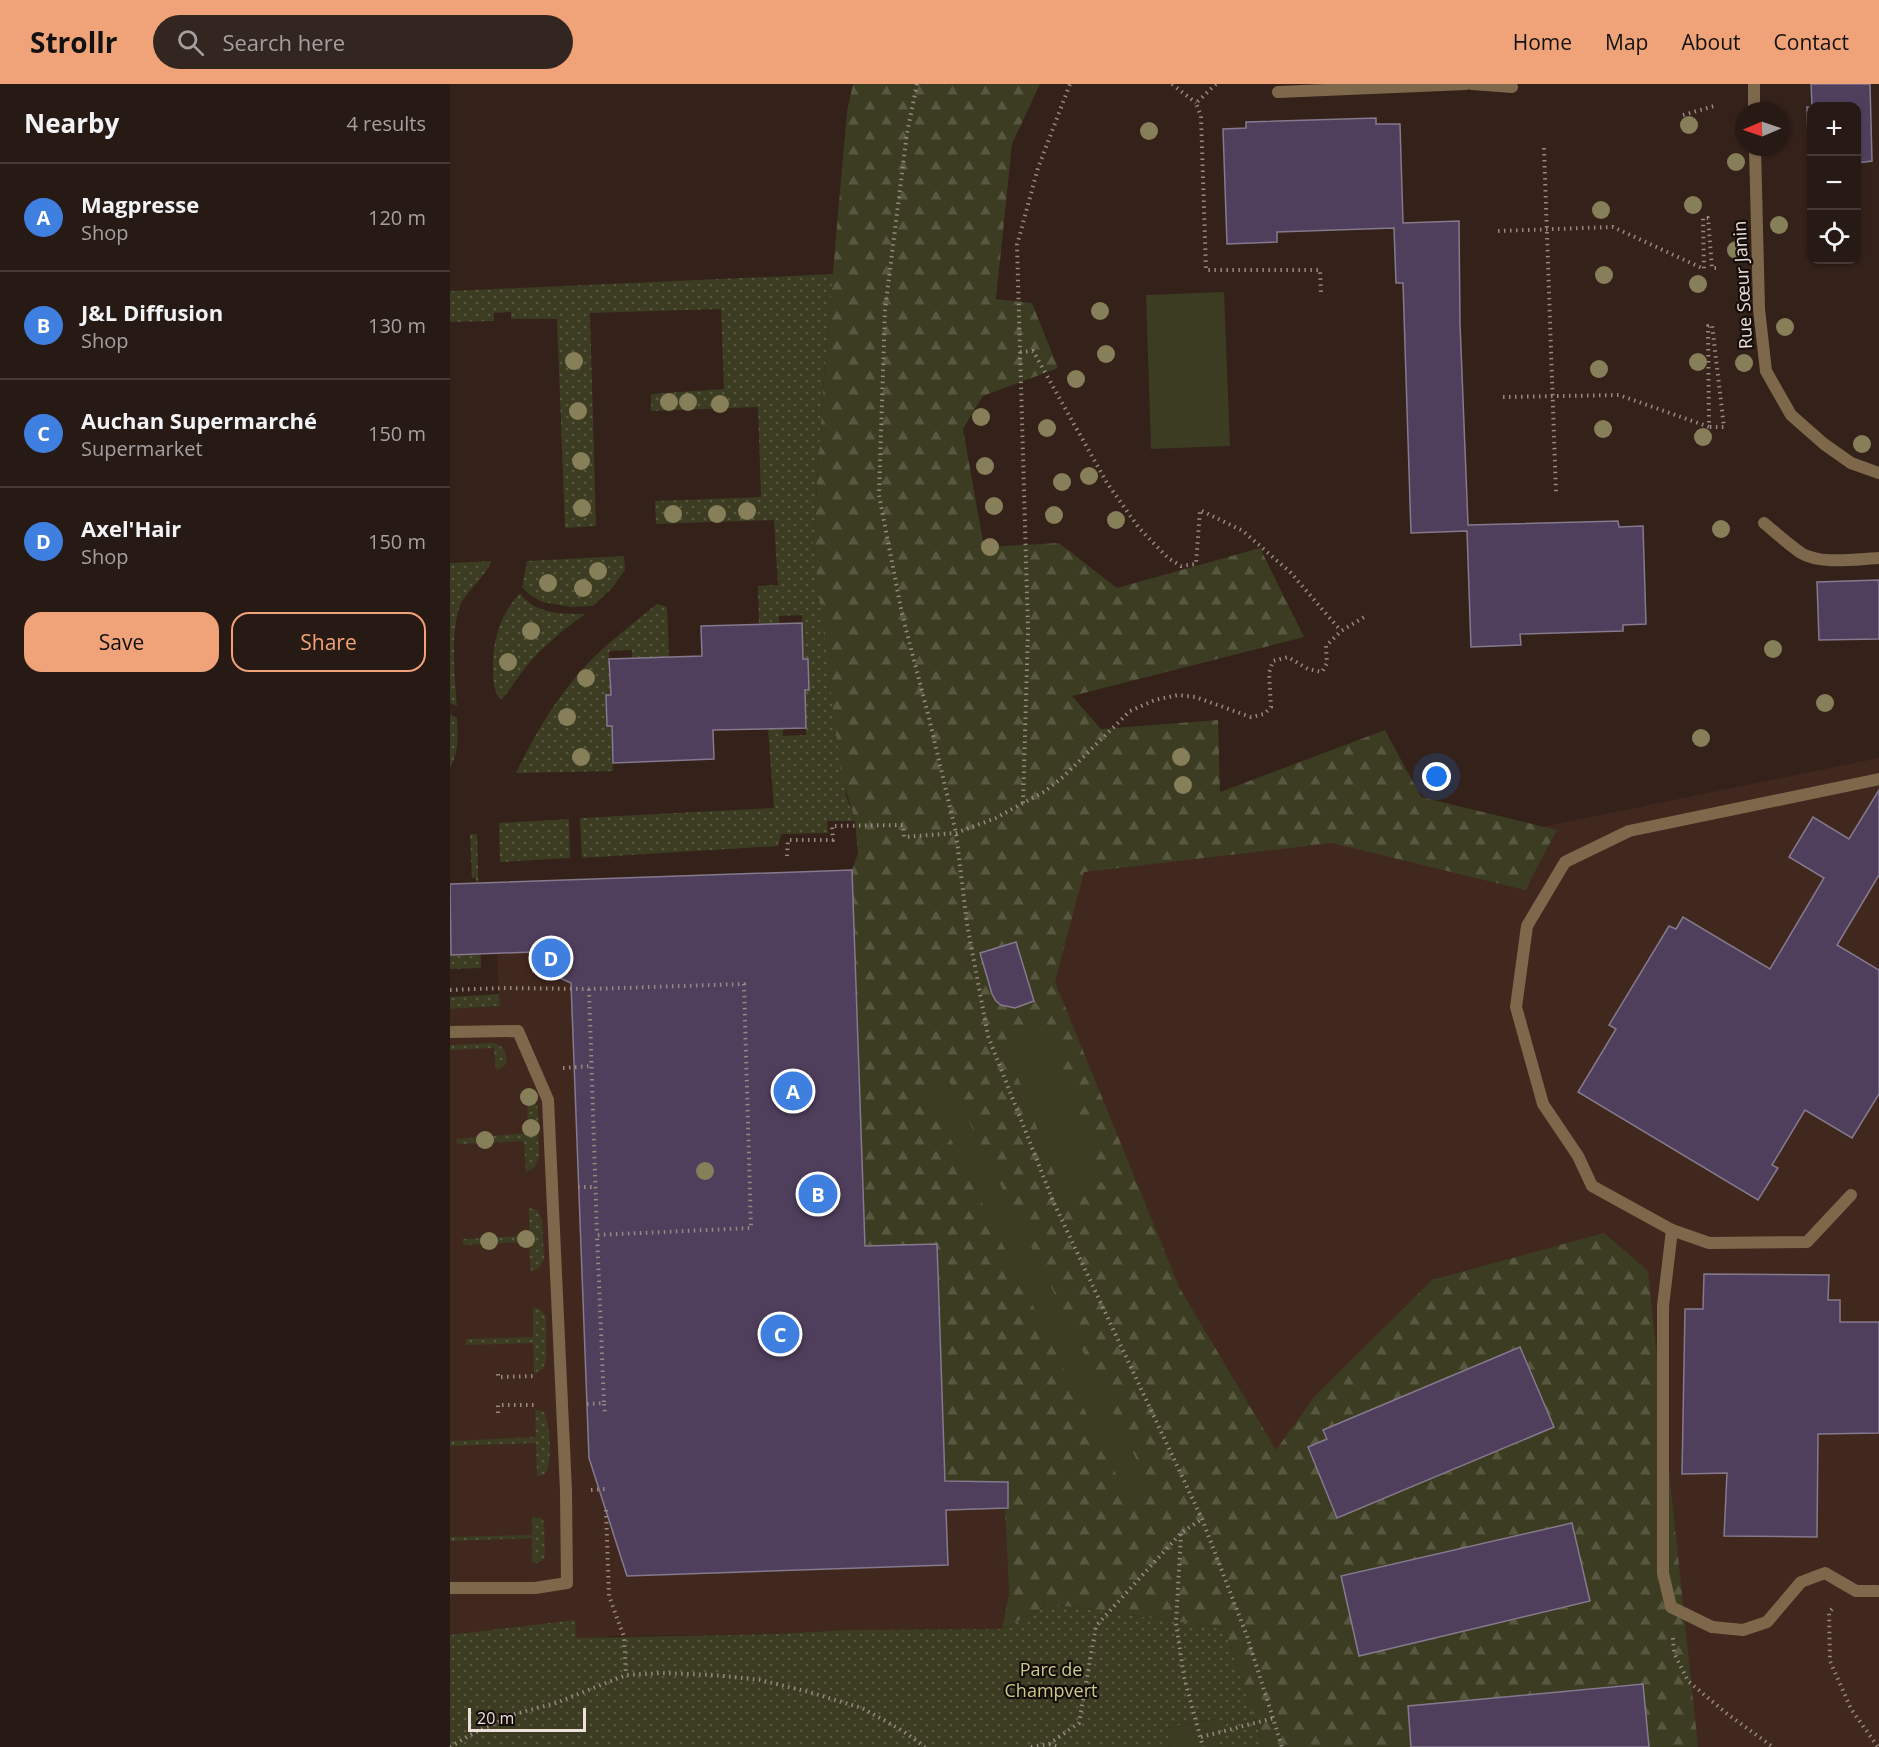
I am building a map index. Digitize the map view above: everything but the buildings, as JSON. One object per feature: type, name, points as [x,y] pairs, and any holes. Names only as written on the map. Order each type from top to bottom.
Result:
[{"type":"street","points":[[1278,92],[1466,84]]},
{"type":"street","points":[[1472,84],[1512,87]]},
{"type":"street","points":[[1754,84],[1754,102]]},
{"type":"street","name":"Rue Sœur Janin","points":[[1755,156],[1759,309],[1766,370],[1791,415],[1824,444],[1851,463],[1879,473]]},
{"type":"street","points":[[1764,523],[1802,554],[1814,558],[1827,560],[1879,558]]},
{"type":"street","points":[[1851,1195],[1807,1242],[1709,1243],[1672,1230],[1592,1186],[1578,1156],[1543,1104],[1516,1007],[1527,926],[1565,862],[1629,831],[1879,779]]},
{"type":"street","points":[[450,1032],[518,1031],[548,1100],[566,1491],[567,1583],[535,1588],[450,1587]]},
{"type":"street","points":[[1672,1230],[1663,1306],[1663,1573],[1671,1607],[1712,1627],[1743,1630],[1767,1622],[1802,1582],[1825,1573],[1856,1591],[1877,1591]]},
{"type":"path","points":[[917,84],[907,134],[885,310],[879,495],[902,614],[956,832],[967,924],[988,1036],[1053,1201],[1202,1519],[1247,1636],[1282,1747]]},
{"type":"path","points":[[1023,804],[1028,630],[1017,245],[1038,168],[1070,84]]},
{"type":"path","points":[[1172,84],[1196,103],[1201,116],[1206,270],[1320,270],[1321,292]]},
{"type":"path","points":[[1196,103],[1216,84]]},
{"type":"path","points":[[1683,115],[1714,106]]},
{"type":"path","points":[[1544,148],[1556,493]]},
{"type":"path","points":[[1704,269],[1703,218],[1708,218],[1712,268]]},
{"type":"path","points":[[1498,231],[1613,227],[1704,269],[1719,268]]},
{"type":"path","points":[[1503,397],[1618,394],[1709,427],[1724,427],[1712,326],[1708,326],[1709,427]]},
{"type":"path","points":[[1020,352],[1033,351],[1107,483],[1139,528],[1168,558],[1181,566],[1196,564],[1200,510],[1243,531],[1291,573],[1341,631]]},
{"type":"path","points":[[787,856],[788,840],[833,840],[832,826],[903,825],[904,837],[956,832],[996,818],[1044,792],[1063,777],[1130,711],[1155,700],[1178,695],[1195,697],[1251,717],[1264,714],[1271,707],[1269,673],[1273,661],[1288,657],[1308,669],[1322,672],[1327,663],[1326,646],[1341,631],[1366,616]]},
{"type":"path","points":[[450,990],[589,989],[744,984],[751,1228],[597,1235]]},
{"type":"path","points":[[589,989],[605,1414]]},
{"type":"path","points":[[498,1374],[498,1377],[536,1376],[536,1383]]},
{"type":"path","points":[[498,1413],[498,1405],[539,1405],[537,1398]]},
{"type":"path","points":[[583,1404],[604,1403]]},
{"type":"path","points":[[606,1510],[609,1596],[624,1637],[626,1675]]},
{"type":"path","points":[[1031,1747],[1049,1744],[1079,1723],[1096,1626],[1181,1533],[1202,1519]]},
{"type":"path","points":[[1181,1533],[1176,1623],[1184,1677],[1203,1747]]},
{"type":"path","points":[[1849,1587],[1829,1612],[1830,1661],[1851,1709],[1878,1747]]},
{"type":"path","points":[[1671,1607],[1674,1653],[1688,1681],[1726,1713],[1773,1747]]},
{"type":"path","points":[[450,1747],[515,1714],[556,1703],[626,1675],[663,1673],[760,1680],[799,1689],[862,1708],[903,1731],[925,1747]]},
{"type":"path","points":[[1201,1737],[1274,1718]]},
{"type":"path","points":[[1049,1744],[1059,1747]]},
{"type":"shaded area","points":[[1879,758],[1879,1747],[1305,1747],[998,873],[1484,812],[1492,837]]},
{"type":"shaded area","points":[[852,870],[866,1246],[937,1244],[945,1480],[964,1481],[1005,1509],[1009,1593],[1002,1629],[847,1630],[776,1634],[615,1636],[450,1651],[450,1009],[500,1006],[492,882]]},
{"type":"green space","points":[[853,84],[1040,84],[1012,144],[996,299],[1032,303],[1058,368],[983,396],[963,429],[984,547],[1059,543],[1117,588],[1260,548],[1304,637],[1072,696],[1101,729],[1218,720],[1220,792],[1385,730],[1421,797],[1557,830],[1525,890],[1332,843],[1084,872],[1055,982],[1180,1289],[1276,1450],[1315,1396],[1432,1280],[1604,1233],[1648,1271],[1698,1747],[1264,1747],[1224,1628],[1050,1604],[1002,1629],[1009,1593],[1005,1509],[965,1509],[964,1481],[945,1481],[937,1244],[865,1246],[852,870],[858,853],[855,821],[841,773],[813,546],[825,363],[847,111]]},
{"type":"green space","points":[[833,274],[813,546],[846,795],[855,821],[827,821],[828,833],[781,834],[778,846],[582,858],[580,818],[774,808],[768,729],[783,728],[783,736],[806,735],[805,690],[809,690],[808,659],[803,659],[802,615],[779,616],[779,624],[759,625],[758,586],[778,585],[774,520],[656,524],[655,501],[761,497],[758,407],[651,411],[651,394],[724,389],[721,309],[590,313],[596,526],[565,528],[557,319],[511,319],[511,312],[494,313],[494,321],[450,322],[450,291]]},
{"type":"green space","points":[[1224,292],[1230,446],[1151,449],[1146,295]]},
{"type":"green space","points":[[624,556],[625,570],[611,589],[593,606],[571,607],[542,602],[522,587],[527,561]]},
{"type":"green space","points":[[492,561],[461,603],[458,613],[454,653],[457,706],[450,703],[450,563]]},
{"type":"green space","points":[[520,593],[526,600],[541,609],[558,613],[585,614],[538,653],[502,699],[498,697],[495,690],[493,666],[495,645],[499,626]]},
{"type":"green space","points":[[657,604],[667,607],[669,657],[632,658],[632,650],[609,651],[611,695],[606,696],[607,726],[612,726],[613,771],[516,773],[548,714],[568,686],[606,646]]},
{"type":"green space","points":[[450,714],[457,718],[458,738],[450,768]]},
{"type":"green space","points":[[569,819],[570,858],[500,862],[499,823]]},
{"type":"green space","points":[[470,834],[477,834],[481,968],[450,969],[450,947],[451,955],[473,954],[477,909],[476,878],[472,878]]},
{"type":"green space","points":[[499,994],[500,1006],[450,1009],[450,997]]},
{"type":"green space","points":[[1046,1026],[1104,1181],[1063,1196],[1004,1041]]},
{"type":"green space","points":[[494,1043],[503,1048],[506,1057],[506,1064],[496,1070],[494,1048],[450,1050],[450,1045]]},
{"type":"green space","points":[[949,1081],[1150,1487],[1128,1498],[927,1091]]},
{"type":"green space","points":[[527,1094],[531,1095],[538,1108],[539,1157],[535,1167],[526,1172],[524,1141],[457,1144],[456,1139],[528,1133]]},
{"type":"green space","points":[[529,1208],[537,1210],[542,1219],[544,1259],[539,1268],[531,1272],[529,1242],[463,1245],[463,1239],[529,1236]]},
{"type":"green space","points":[[533,1307],[541,1310],[546,1317],[546,1360],[543,1369],[534,1373],[533,1343],[466,1345],[466,1339],[533,1337]]},
{"type":"green space","points":[[535,1409],[544,1412],[548,1425],[550,1453],[545,1474],[537,1476],[536,1443],[450,1446],[450,1441],[536,1437]]},
{"type":"green space","points":[[532,1517],[541,1518],[544,1522],[545,1556],[538,1562],[532,1563],[532,1538],[450,1541],[450,1537],[532,1535]]},
{"type":"green space","name":"Parc de Champvert","points":[[1050,1604],[1224,1628],[1264,1747],[1220,1747],[1214,1719],[1167,1728],[1170,1747],[450,1747],[450,1635],[575,1620],[576,1638],[776,1634],[847,1630],[1002,1629]]},
{"type":"green space","points":[[1215,1719],[1220,1747],[1170,1747],[1166,1728]]},
{"type":"place","name":"Axel'Hair","points":[[551,958]]},
{"type":"place","name":"Magpresse","points":[[793,1091]]},
{"type":"place","name":"J&L Diffusion","points":[[818,1194]]},
{"type":"place","name":"Auchan Supermarché","points":[[780,1334]]}]
